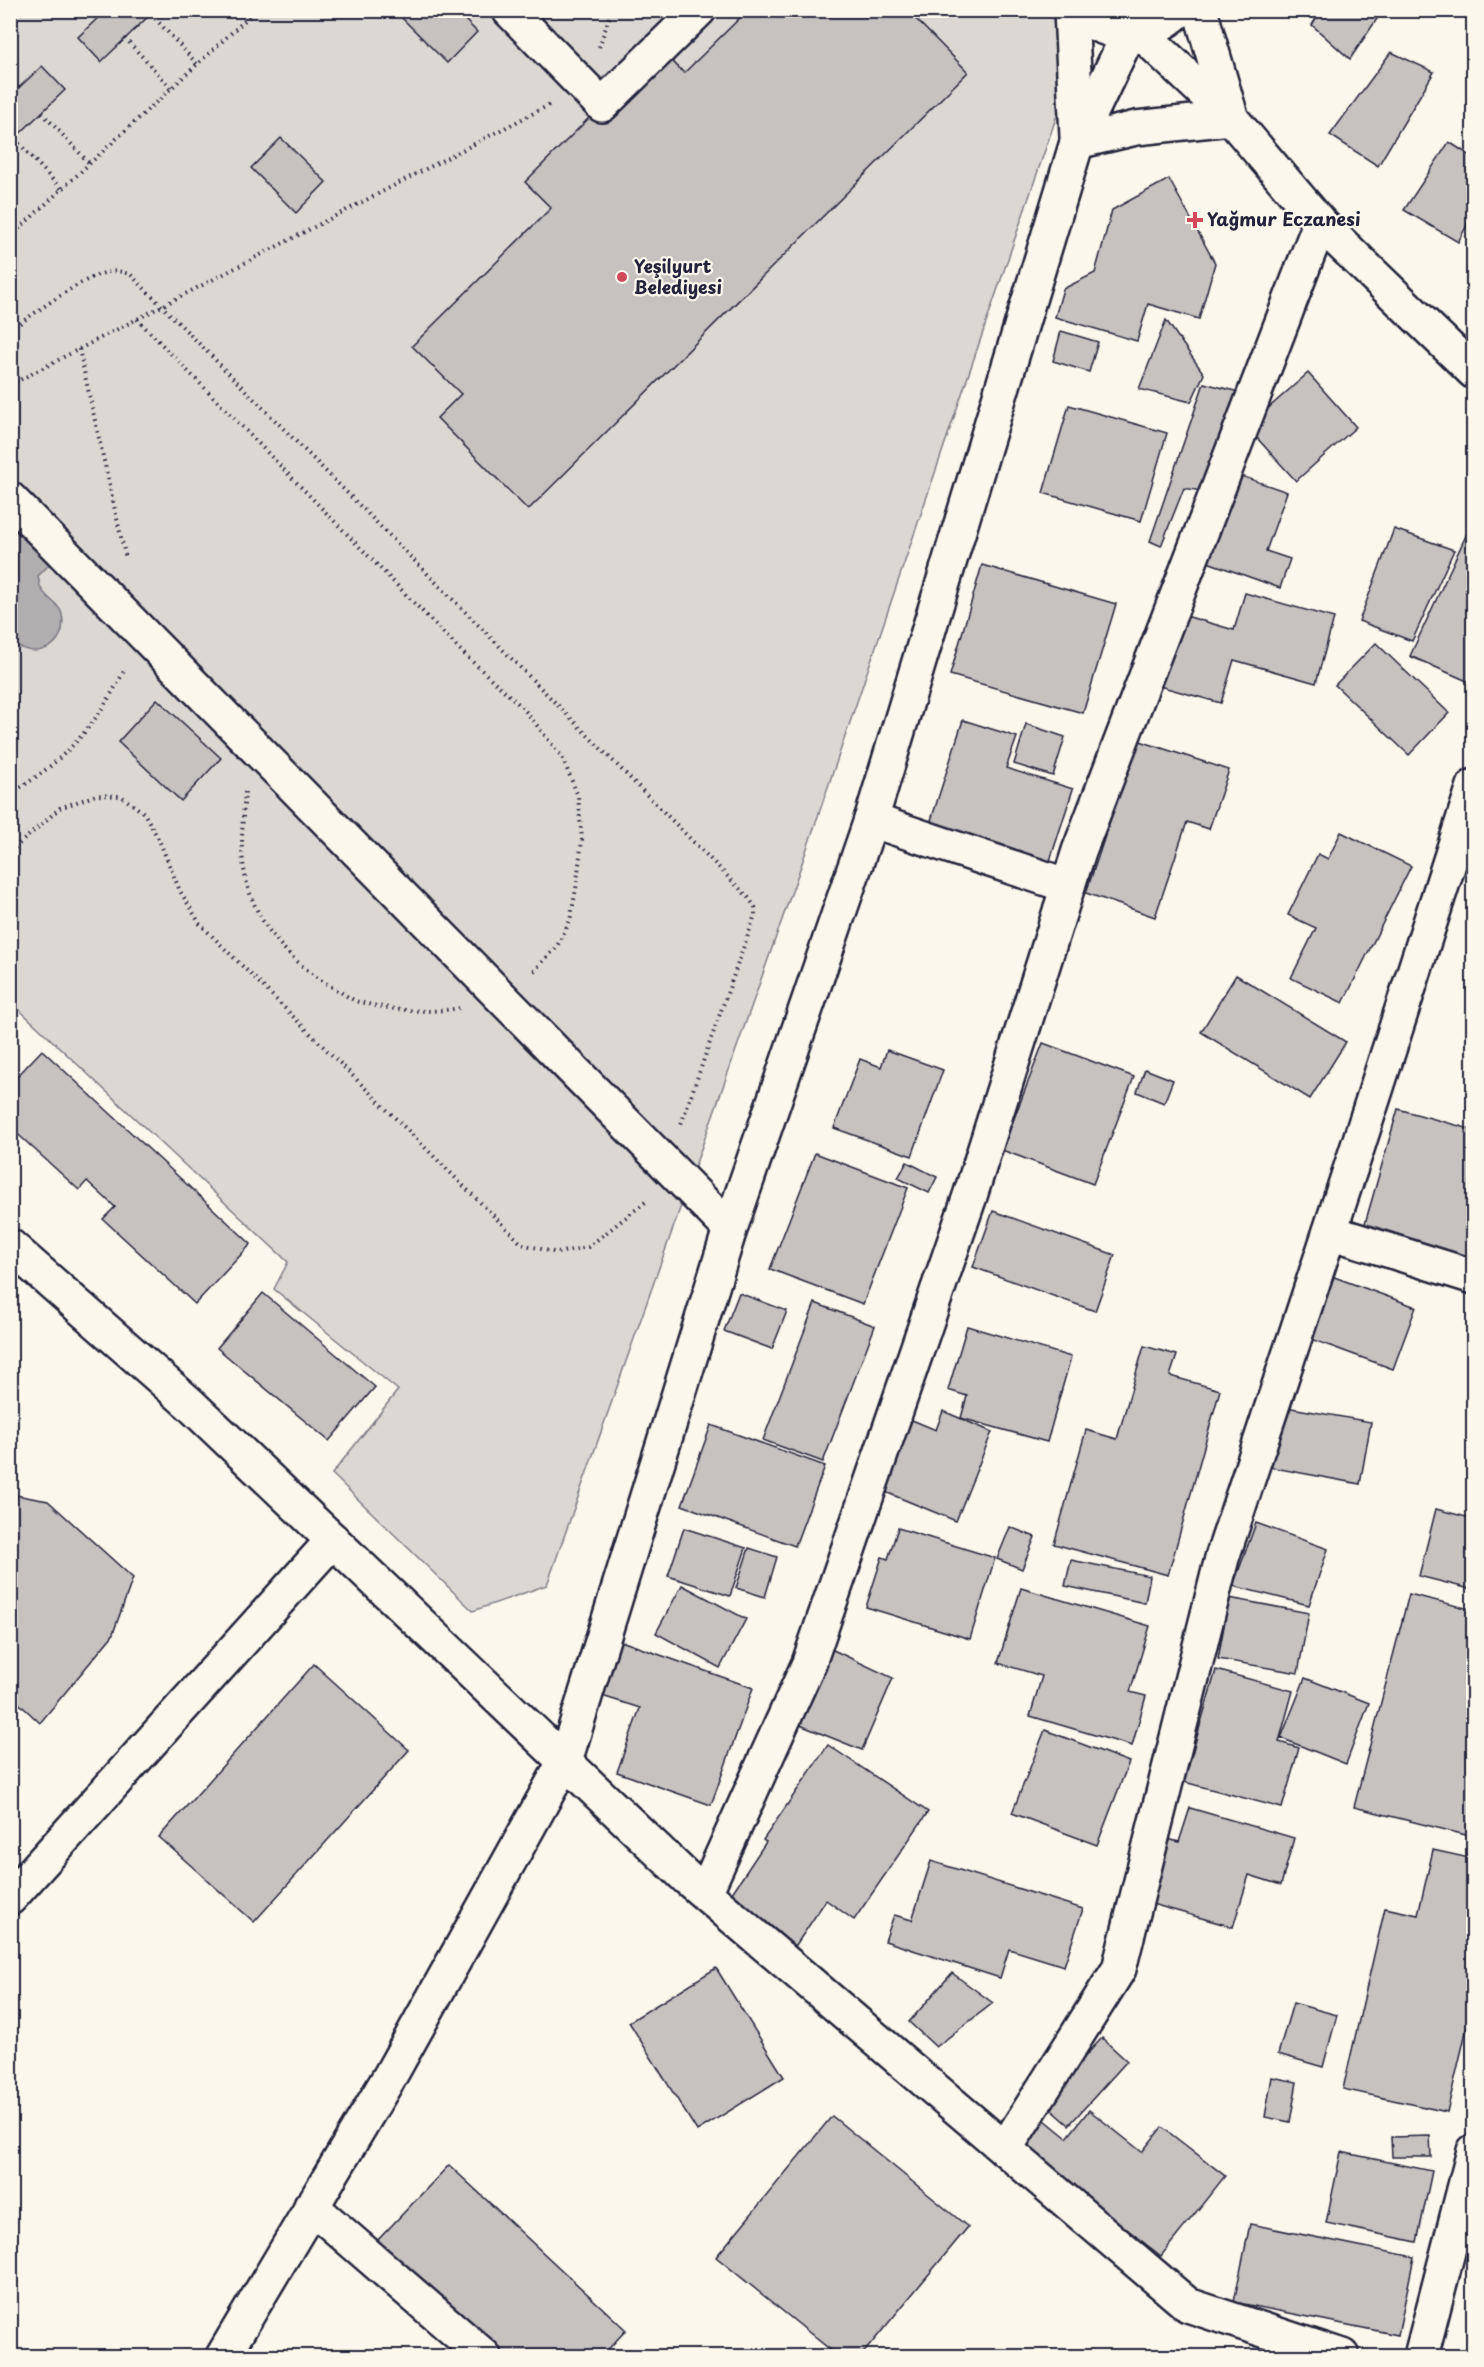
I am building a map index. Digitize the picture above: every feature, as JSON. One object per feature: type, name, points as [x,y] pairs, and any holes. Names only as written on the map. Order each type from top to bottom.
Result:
[{"type":"street","points":[[509,10],[594,96],[699,10]]},
{"type":"street","points":[[1071,10],[1077,142]]},
{"type":"street","points":[[1077,10],[1087,20],[1107,30],[1134,32],[1152,29],[1171,18],[1179,10]]},
{"type":"street","points":[[1200,10],[1231,118]]},
{"type":"street","points":[[223,2356],[390,2076],[565,1761],[730,1229],[870,820],[1077,142],[1134,32]]},
{"type":"street","points":[[1134,32],[1231,118],[1320,223],[1473,372]]},
{"type":"street","points":[[1077,142],[1136,128],[1231,118]]},
{"type":"street","points":[[705,1893],[809,1663],[970,1196],[1079,851],[1320,223]]},
{"type":"street","points":[[10,499],[730,1229]]},
{"type":"street","points":[[1005,2149],[1119,1969],[1222,1558],[1330,1232],[1473,786]]},
{"type":"street","points":[[870,820],[1068,886]]},
{"type":"street","points":[[1330,1232],[1473,1277]]},
{"type":"street","points":[[10,1246],[190,1404],[705,1893],[1188,2305],[1342,2356]]},
{"type":"street","points":[[10,1898],[333,1540]]},
{"type":"street","points":[[1421,2356],[1473,2151]]},
{"type":"street","points":[[311,2206],[484,2356]]},
{"type":"path","points":[[10,237],[256,10]]},
{"type":"path","points":[[151,14],[198,65]]},
{"type":"path","points":[[125,38],[172,88]]},
{"type":"path","points":[[10,78],[19,88]]},
{"type":"path","points":[[10,385],[163,306],[594,96]]},
{"type":"path","points":[[42,113],[90,164]]},
{"type":"path","points":[[15,139],[62,190]]},
{"type":"path","points":[[10,330],[80,285],[107,272],[119,271],[131,276],[748,897],[755,907],[755,915],[662,1179],[647,1202],[588,1247],[557,1253],[522,1244],[200,924],[180,891],[159,840],[144,813],[120,796],[96,795],[60,808],[10,852]]},
{"type":"path","points":[[137,319],[464,654],[523,708],[562,757],[578,796],[582,840],[570,921],[556,948],[525,980],[485,1002],[436,1012],[357,1001],[328,985],[299,965],[272,936],[255,904],[244,870],[242,831],[251,743]]},
{"type":"path","points":[[79,349],[127,565]]},
{"type":"path","points":[[10,794],[40,775],[74,746],[97,716],[142,633]]},
{"type":"shaded area","points":[[10,11],[1057,11],[1072,71],[801,866],[547,1585],[473,1611],[332,1474],[398,1390],[274,1289],[288,1262],[11,1002]]},
{"type":"shaded area","points":[[10,516],[56,561],[38,576],[43,592],[59,608],[63,621],[59,637],[46,649],[26,650],[11,644]]},
{"type":"building","points":[[106,10],[155,10],[101,62],[78,37]]},
{"type":"building","points":[[410,10],[455,10],[477,32],[447,63],[402,18]]},
{"type":"building","name":"Yeşilyurt Belediyesi","points":[[748,10],[907,10],[968,72],[528,510],[437,418],[461,394],[412,346],[551,208],[525,182],[659,48],[684,73]]},
{"type":"building","points":[[1321,10],[1383,10],[1350,59],[1312,25]]},
{"type":"building","points":[[1391,52],[1434,72],[1378,166],[1330,135]]},
{"type":"building","points":[[42,66],[65,90],[10,143],[10,96]]},
{"type":"building","points":[[281,138],[326,182],[296,213],[251,168]]},
{"type":"building","points":[[1449,142],[1474,158],[1474,212],[1458,242],[1404,210]]},
{"type":"building","points":[[1169,179],[1215,263],[1199,319],[1148,304],[1137,341],[1055,317],[1063,289],[1095,273],[1112,210]]},
{"type":"building","points":[[1166,320],[1204,374],[1191,402],[1139,389]]},
{"type":"building","points":[[1061,331],[1098,342],[1089,372],[1053,361]]},
{"type":"building","points":[[1308,373],[1356,427],[1296,481],[1247,427]]},
{"type":"building","points":[[1204,383],[1239,392],[1208,492],[1184,488],[1161,546],[1150,541]]},
{"type":"building","points":[[1069,405],[1167,433],[1141,521],[1043,493]]},
{"type":"building","points":[[1233,473],[1287,492],[1266,551],[1290,559],[1280,588],[1202,560]]},
{"type":"building","points":[[1470,527],[1474,528],[1474,684],[1410,656]]},
{"type":"building","points":[[1394,529],[1454,550],[1412,641],[1359,621]]},
{"type":"building","points":[[982,565],[1116,604],[1083,713],[950,675]]},
{"type":"building","points":[[1245,593],[1334,618],[1316,683],[1234,660],[1221,703],[1159,686],[1179,614],[1234,630]]},
{"type":"building","points":[[1376,643],[1449,713],[1409,755],[1335,685]]},
{"type":"building","points":[[157,699],[221,758],[181,801],[118,742]]},
{"type":"building","points":[[963,720],[1017,737],[1006,768],[1073,789],[1047,870],[927,833]]},
{"type":"building","points":[[1026,724],[1065,737],[1053,776],[1014,764]]},
{"type":"building","points":[[1137,740],[1229,770],[1209,829],[1187,822],[1155,917],[1086,893]]},
{"type":"building","points":[[1341,832],[1411,866],[1343,1003],[1291,978],[1316,928],[1288,915],[1318,854],[1328,859]]},
{"type":"building","points":[[1236,975],[1346,1042],[1310,1099],[1201,1032]]},
{"type":"building","points":[[1043,1043],[1134,1077],[1093,1184],[1002,1150]]},
{"type":"building","points":[[42,1050],[251,1244],[195,1304],[103,1219],[115,1207],[87,1181],[79,1190],[10,1127],[10,1084]]},
{"type":"building","points":[[887,1050],[943,1070],[912,1156],[834,1128],[860,1059],[881,1067]]},
{"type":"building","points":[[1145,1069],[1173,1080],[1164,1103],[1137,1092]]},
{"type":"building","points":[[1398,1109],[1474,1130],[1474,1242],[1469,1257],[1364,1227]]},
{"type":"building","points":[[815,1153],[908,1188],[863,1304],[770,1269]]},
{"type":"building","points":[[907,1162],[937,1177],[929,1193],[898,1178]]},
{"type":"building","points":[[993,1211],[1115,1255],[1095,1311],[973,1267]]},
{"type":"building","points":[[1326,1274],[1416,1307],[1393,1369],[1303,1336]]},
{"type":"building","points":[[263,1293],[375,1387],[329,1441],[217,1348]]},
{"type":"building","points":[[739,1293],[787,1311],[772,1349],[724,1331]]},
{"type":"building","points":[[815,1303],[875,1326],[823,1462],[763,1440]]},
{"type":"building","points":[[967,1326],[1071,1357],[1047,1442],[961,1418],[967,1396],[948,1390]]},
{"type":"building","points":[[1144,1346],[1177,1355],[1170,1376],[1220,1390],[1168,1575],[1054,1544],[1086,1430],[1117,1439]]},
{"type":"building","points":[[1280,1406],[1371,1422],[1360,1484],[1269,1467]]},
{"type":"building","points":[[943,1411],[992,1432],[956,1521],[883,1491],[912,1420],[936,1430]]},
{"type":"building","points":[[711,1425],[825,1466],[795,1546],[682,1505]]},
{"type":"building","points":[[10,1494],[48,1501],[133,1578],[112,1636],[40,1723],[10,1695]]},
{"type":"building","points":[[1436,1509],[1474,1519],[1474,1590],[1419,1576]]},
{"type":"building","points":[[1256,1523],[1328,1549],[1309,1605],[1233,1586]]},
{"type":"building","points":[[1010,1527],[1035,1537],[1022,1569],[997,1559]]},
{"type":"building","points":[[684,1528],[746,1548],[730,1596],[668,1576]]},
{"type":"building","points":[[898,1528],[995,1558],[970,1639],[866,1607],[882,1557],[888,1559]]},
{"type":"building","points":[[749,1548],[777,1557],[765,1597],[736,1588]]},
{"type":"building","points":[[1071,1560],[1150,1576],[1145,1603],[1065,1586]]},
{"type":"building","points":[[682,1585],[746,1619],[720,1668],[656,1633]]},
{"type":"building","points":[[1021,1588],[1150,1626],[1130,1692],[1146,1696],[1132,1746],[1030,1716],[1042,1676],[998,1663]]},
{"type":"building","points":[[1409,1594],[1474,1610],[1474,1837],[1354,1807]]},
{"type":"building","points":[[1229,1598],[1309,1613],[1298,1673],[1218,1659]]},
{"type":"building","points":[[621,1641],[753,1688],[711,1805],[617,1772],[640,1708],[602,1696]]},
{"type":"building","points":[[831,1649],[893,1678],[862,1750],[800,1725]]},
{"type":"building","points":[[314,1664],[409,1750],[254,1922],[159,1837]]},
{"type":"building","points":[[1216,1670],[1293,1691],[1279,1742],[1299,1748],[1282,1808],[1184,1782]]},
{"type":"building","points":[[1305,1678],[1369,1703],[1346,1764],[1281,1738]]},
{"type":"building","points":[[1045,1730],[1129,1762],[1097,1845],[1012,1813]]},
{"type":"building","points":[[828,1745],[928,1812],[854,1920],[826,1900],[794,1948],[726,1902],[766,1842],[763,1840]]},
{"type":"building","points":[[1190,1808],[1294,1838],[1281,1885],[1249,1875],[1233,1927],[1145,1902],[1164,1838],[1179,1842]]},
{"type":"building","points":[[1433,1850],[1474,1859],[1474,1998],[1447,2112],[1343,2089],[1385,1908],[1418,1915]]},
{"type":"building","points":[[931,1861],[1083,1909],[1064,1966],[1009,1949],[1000,1978],[885,1941],[894,1915],[912,1920]]},
{"type":"building","points":[[716,1968],[784,2077],[697,2131],[629,2022]]},
{"type":"building","points":[[952,1973],[993,2003],[936,2047],[909,2022]]},
{"type":"building","points":[[1293,2003],[1337,2015],[1323,2067],[1278,2054]]},
{"type":"building","points":[[1102,2038],[1127,2061],[1069,2125],[1043,2102]]},
{"type":"building","points":[[1272,2077],[1297,2082],[1290,2122],[1265,2117]]},
{"type":"building","points":[[1089,2110],[1142,2152],[1162,2127],[1225,2176],[1161,2256],[1018,2144],[1040,2116],[1067,2138]]},
{"type":"building","points":[[832,2116],[968,2227],[861,2356],[838,2356],[716,2257]]},
{"type":"building","points":[[1430,2136],[1431,2157],[1392,2157],[1391,2137]]},
{"type":"building","points":[[1341,2152],[1432,2171],[1417,2242],[1326,2223]]},
{"type":"building","points":[[449,2165],[626,2330],[602,2356],[499,2356],[376,2242]]},
{"type":"building","points":[[1250,2224],[1414,2257],[1398,2335],[1234,2302]]},
{"type":"place","name":"Yağmur Eczanesi","points":[[1195,220]]},
{"type":"place","name":"Yeşilyurt Belediyesi","points":[[622,277]]}]
